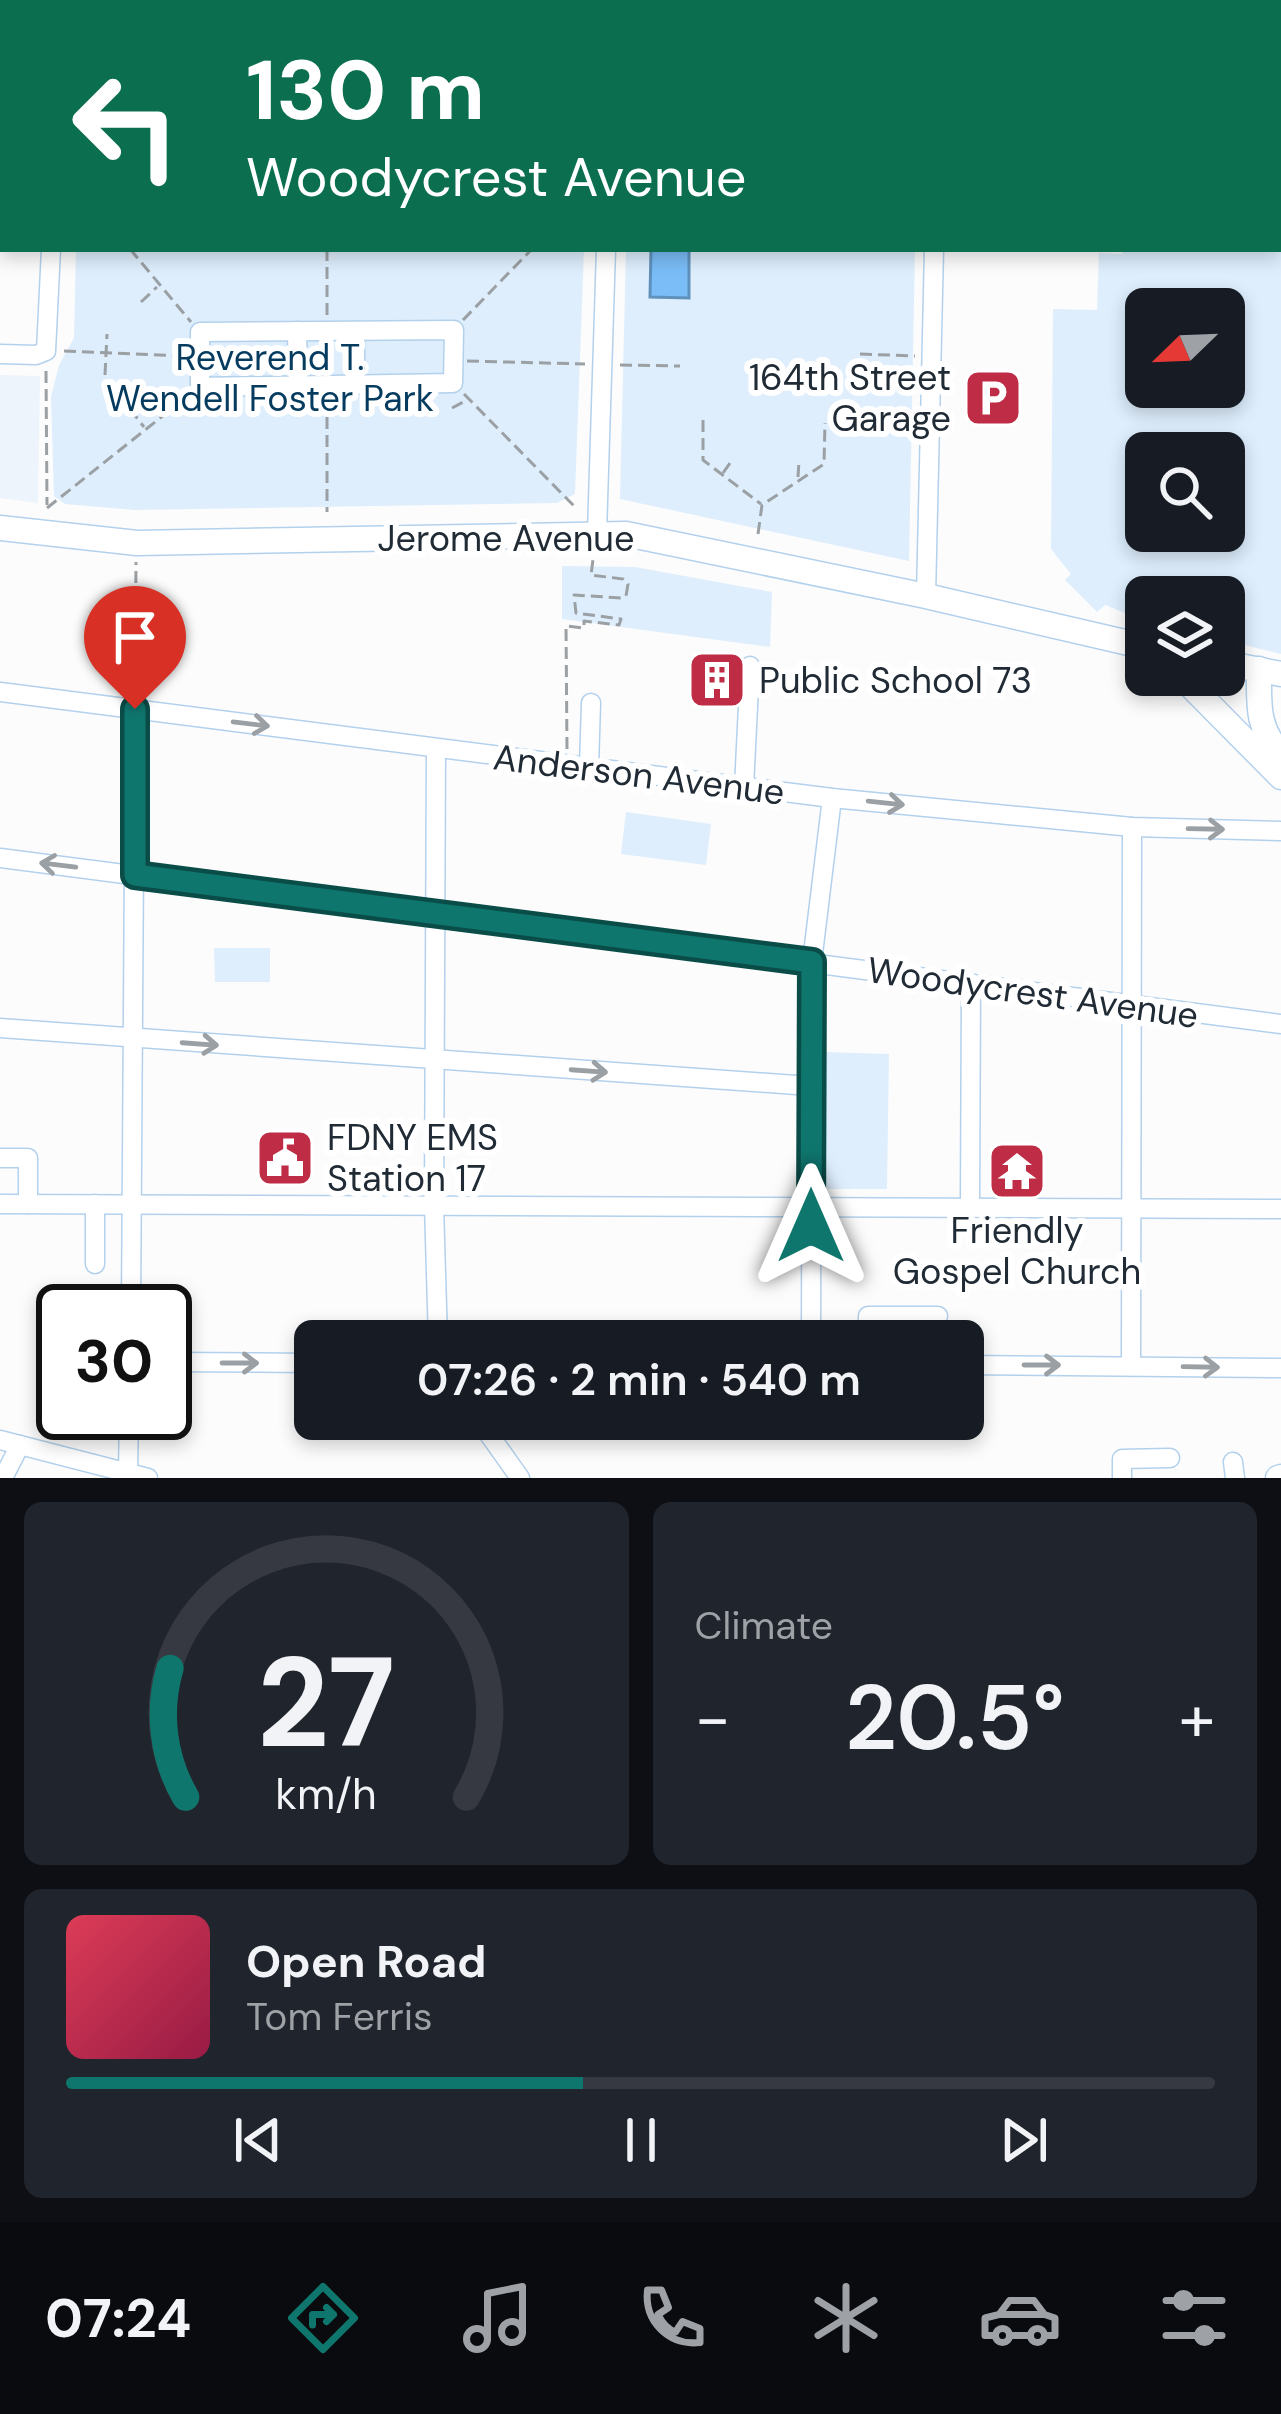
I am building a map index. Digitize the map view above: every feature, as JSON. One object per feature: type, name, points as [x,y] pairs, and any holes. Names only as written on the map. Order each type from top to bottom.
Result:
[{"type":"main road","name":"Jerome Avenue","points":[[0,529],[136,543],[626,534],[1125,642]]},
{"type":"main road","points":[[1270,672],[1260,721],[1281,754]]},
{"type":"main road","points":[[1201,696],[1281,777]]},
{"type":"street","points":[[0,354],[52,357],[51,252]]},
{"type":"street","points":[[598,533],[606,252]]},
{"type":"street","points":[[926,596],[934,252]]},
{"type":"street","points":[[454,330],[453,383],[200,387],[200,332],[355,331],[454,330]]},
{"type":"street","points":[[355,331],[356,385]]},
{"type":"street","points":[[297,332],[298,386]]},
{"type":"street","points":[[744,787],[750,666]]},
{"type":"street","name":"Anderson Avenue","points":[[0,692],[135,700],[436,748],[832,798],[1132,827],[1281,831]]},
{"type":"street","points":[[131,1284],[135,700]]},
{"type":"street","points":[[589,767],[591,703]]},
{"type":"street","points":[[436,748],[437,1320]]},
{"type":"street","points":[[811,1320],[812,962],[832,798]]},
{"type":"street","points":[[1131,1366],[1132,827]]},
{"type":"street","name":"Woodycrest Avenue","points":[[0,857],[1281,1024]]},
{"type":"street","points":[[970,1207],[971,983]]},
{"type":"street","points":[[0,1028],[811,1086]]},
{"type":"street","points":[[0,1158],[28,1158],[28,1204]]},
{"type":"street","points":[[0,1204],[1281,1209]]},
{"type":"street","points":[[95,1204],[95,1264]]},
{"type":"street","points":[[868,1320],[868,1316],[938,1316]]},
{"type":"street","points":[[192,1362],[294,1363]]},
{"type":"street","points":[[984,1365],[1281,1368]]},
{"type":"street","points":[[128,1473],[129,1440]]},
{"type":"street","points":[[493,1440],[520,1478]]},
{"type":"street","points":[[3,1478],[10,1443],[148,1478]]},
{"type":"street","points":[[1122,1478],[1122,1459],[1170,1458]]},
{"type":"path","points":[[133,252],[200,332]]},
{"type":"path","points":[[327,252],[327,331]]},
{"type":"path","points":[[454,330],[529,252]]},
{"type":"path","points":[[141,302],[160,284]]},
{"type":"path","points":[[105,374],[107,334]]},
{"type":"path","points":[[200,357],[106,353],[52,357],[47,508],[200,387]]},
{"type":"path","points":[[860,355],[917,356]]},
{"type":"path","points":[[454,361],[585,364]]},
{"type":"path","points":[[620,365],[680,366]]},
{"type":"path","points":[[453,383],[577,508]]},
{"type":"path","points":[[327,385],[327,512]]},
{"type":"path","points":[[452,408],[468,398]]},
{"type":"path","points":[[130,410],[146,429]]},
{"type":"path","points":[[703,420],[703,460],[762,506]]},
{"type":"path","points":[[758,534],[762,506],[824,464],[825,423]]},
{"type":"path","points":[[722,474],[733,459]]},
{"type":"path","points":[[798,481],[799,461]]},
{"type":"path","points":[[135,700],[136,575]]},
{"type":"path","points":[[567,751],[566,626],[584,628],[584,621],[620,625],[621,619],[576,613],[574,596],[626,596],[628,584],[591,575]]},
{"type":"shaded area","points":[[0,375],[40,376],[38,503],[0,498]]},
{"type":"green space","name":"Reverend T. Wendell Foster Park","points":[[76,252],[584,252],[575,494],[557,503],[134,510],[65,504],[54,496],[51,397],[59,365],[74,338]]},
{"type":"green space","points":[[626,252],[915,252],[909,561],[620,499]]},
{"type":"green space","points":[[1281,252],[1281,654],[1245,645],[1245,576],[1125,576],[1125,613],[1105,605],[1097,612],[1065,580],[1071,574],[1051,549],[1053,309],[1097,310],[1099,253]]},
{"type":"green space","points":[[562,566],[635,567],[772,592],[770,647],[562,619]]},
{"type":"green space","points":[[626,812],[711,824],[706,865],[621,854]]},
{"type":"green space","points":[[214,948],[270,948],[270,982],[215,982]]},
{"type":"green space","points":[[824,1052],[889,1054],[887,1189],[828,1189],[823,1183]]},
{"type":"water","points":[[651,252],[689,252],[689,298],[650,297]]},
{"type":"place","name":"164th Street Garage","points":[[993,398]]},
{"type":"place","name":"Public School 73","points":[[717,680]]},
{"type":"place","name":"FDNY EMS Station 17","points":[[285,1158]]},
{"type":"place","name":"Friendly Gospel Church","points":[[1017,1171]]},
{"type":"route","points":[[135,709],[135,875],[812,962],[811,1226]]}]
